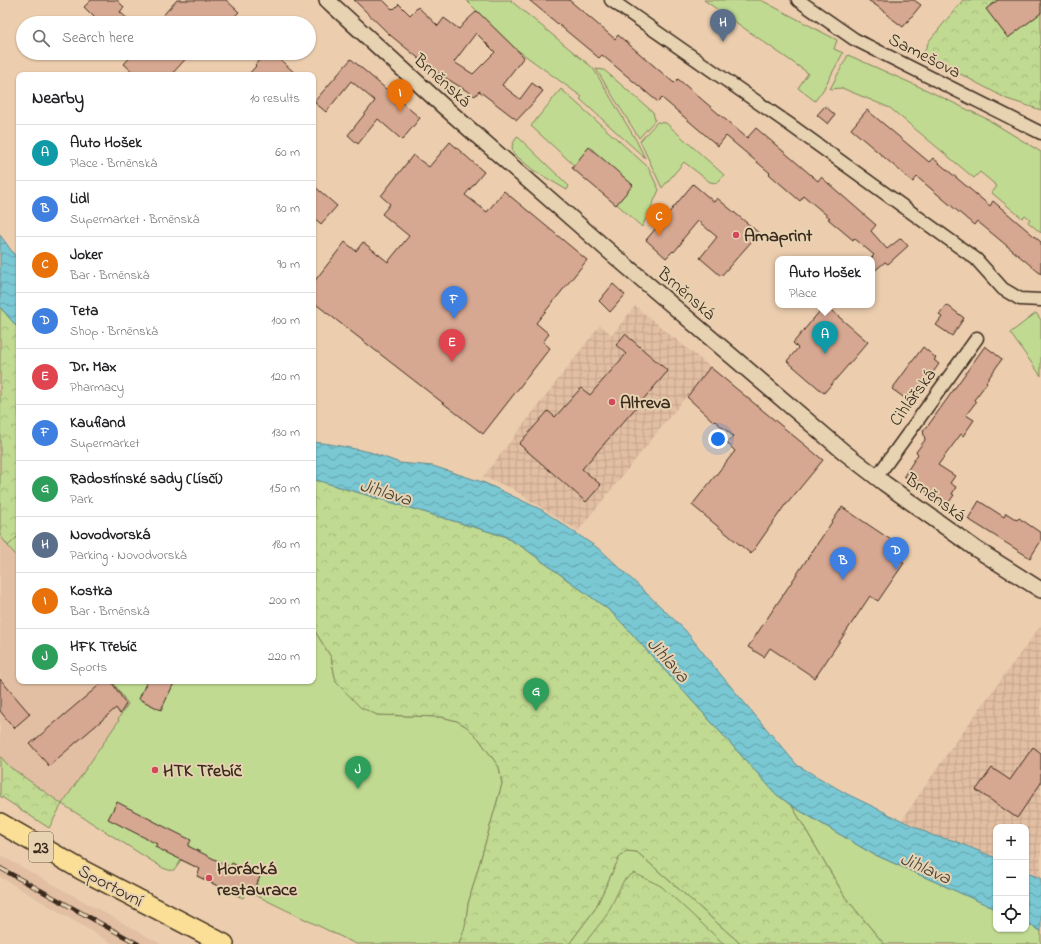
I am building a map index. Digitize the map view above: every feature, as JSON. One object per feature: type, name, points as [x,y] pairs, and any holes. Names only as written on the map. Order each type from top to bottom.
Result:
[{"type":"main road","points":[[0,808],[82,870]]},
{"type":"main road","name":"Sportovní","points":[[0,823],[82,870],[224,944]]},
{"type":"main road","points":[[0,836],[82,870]]},
{"type":"street","name":"Brněnská","points":[[327,0],[442,105],[610,252],[844,452],[876,478],[976,549],[1041,590]]},
{"type":"street","points":[[611,0],[788,124],[976,259],[1003,289],[1020,299],[1041,300]]},
{"type":"street","name":"Samešova","points":[[798,0],[854,40],[1041,133]]},
{"type":"street","name":"Cihlářská","points":[[876,478],[977,338]]},
{"type":"shaded area","points":[[635,306],[710,367],[578,531],[511,488],[483,477],[600,325],[612,335]]},
{"type":"shaded area","points":[[0,535],[16,555],[16,684],[114,684],[128,704],[118,719],[119,720],[62,804],[10,767],[0,756]]},
{"type":"shaded area","points":[[1041,625],[1041,879],[1029,873],[1029,824],[993,824],[993,857],[952,840],[934,836],[902,820],[953,745]]},
{"type":"shaded area","points":[[0,855],[161,944],[113,944],[0,877]]},
{"type":"green space","points":[[466,0],[512,0],[511,1],[593,68],[636,140],[645,158],[580,99],[582,97],[512,46]]},
{"type":"green space","points":[[704,0],[761,0],[837,40],[834,49],[843,53],[823,90],[815,101],[798,88],[808,73]]},
{"type":"green space","points":[[963,0],[1041,0],[1041,45],[1039,47],[1041,49],[1041,110],[1007,99],[923,54],[929,41]]},
{"type":"green space","points":[[848,55],[987,119],[1041,152],[1041,233],[1028,222],[1030,219],[1025,215],[1022,218],[992,193],[997,186],[980,172],[974,178],[890,108],[842,88],[830,89]]},
{"type":"green space","points":[[596,69],[604,70],[653,112],[655,120],[639,138]]},
{"type":"green space","points":[[561,89],[648,167],[659,190],[642,227],[531,126]]},
{"type":"green space","points":[[657,122],[666,123],[724,175],[719,181],[716,183],[710,182],[684,162],[662,188],[640,141]]},
{"type":"green space","points":[[517,136],[569,186],[567,190],[533,170],[513,153],[512,146]]},
{"type":"green space","points":[[0,307],[16,326],[16,538],[8,546],[0,535]]},
{"type":"green space","points":[[1036,313],[1041,320],[1041,376],[1010,333]]},
{"type":"green space","points":[[316,480],[504,536],[524,548],[609,610],[624,625],[776,794],[792,806],[845,897],[884,944],[741,944],[637,852],[626,851],[619,858],[595,909],[569,944],[459,944],[465,927],[468,904],[502,784],[499,767],[479,739],[467,727],[457,721],[442,717],[377,715],[360,707],[336,682],[331,657],[316,633]]},
{"type":"green space","points":[[16,538],[16,555],[8,546]]},
{"type":"green space","points":[[316,633],[331,657],[336,682],[377,715],[442,717],[457,721],[467,727],[479,739],[499,767],[502,784],[468,904],[465,927],[459,944],[356,944],[247,891],[243,898],[197,876],[200,869],[181,860],[174,870],[163,868],[62,804],[119,720],[118,719],[128,704],[114,684],[316,684]]},
{"type":"green space","points":[[0,756],[10,767],[62,804],[49,828],[0,796]]},
{"type":"green space","points":[[792,806],[871,853],[993,908],[993,932],[1029,932],[1029,925],[1041,931],[1041,944],[884,944],[845,897]]},
{"type":"green space","points":[[626,851],[637,852],[741,944],[569,944],[595,909],[619,858]]},
{"type":"green space","points":[[634,873],[661,886],[724,944],[584,944],[606,916],[624,880]]},
{"type":"water","points":[[0,235],[16,257],[16,326],[0,307]]},
{"type":"water","name":"Jihlava","points":[[316,442],[370,452],[400,463],[433,466],[485,483],[542,510],[602,551],[685,630],[797,765],[847,794],[934,836],[952,840],[993,857],[993,908],[871,853],[792,806],[776,794],[609,610],[524,548],[504,536],[316,480]]},
{"type":"water","points":[[1029,873],[1041,879],[1041,931],[1029,925]]},
{"type":"building","points":[[91,0],[117,0],[124,7],[120,12],[124,16],[93,16],[84,7]]},
{"type":"building","points":[[177,0],[226,0],[239,12],[235,16],[162,16]]},
{"type":"building","points":[[354,0],[383,0],[392,9],[399,4],[410,15],[418,7],[438,26],[444,18],[459,29],[477,11],[524,57],[502,85],[520,99],[532,83],[543,91],[517,120],[479,91],[475,96],[433,70],[390,35]],"holes":[[[476,33],[495,52],[473,74],[454,62]]]},
{"type":"building","points":[[529,0],[569,0],[615,39],[618,35],[674,83],[678,79],[747,138],[756,128],[818,181],[821,177],[876,225],[871,231],[887,249],[901,238],[908,246],[888,264],[885,262],[875,270],[875,256],[873,256],[874,255],[854,238],[853,240],[828,219],[830,218],[804,196],[800,201],[769,174],[770,173],[726,136],[718,146],[662,98],[658,102],[602,55],[599,58]]},
{"type":"building","points":[[868,0],[914,0],[921,5],[903,27],[886,14],[887,13]]},
{"type":"building","points":[[998,0],[1041,0],[1041,13],[1008,38],[986,9]]},
{"type":"building","points":[[351,59],[420,118],[402,140],[378,119],[358,144],[348,135],[375,101],[351,81],[326,112],[316,104],[316,100]]},
{"type":"building","points":[[128,60],[185,60],[174,72],[133,72],[124,64]]},
{"type":"building","points":[[259,60],[281,60],[294,72],[251,72],[256,66],[255,65]]},
{"type":"building","points":[[825,106],[835,115],[828,124],[817,115]]},
{"type":"building","points":[[867,110],[929,162],[933,158],[990,206],[993,201],[1041,242],[1041,274],[977,221],[974,225],[917,177],[913,182],[851,129]]},
{"type":"building","points":[[450,142],[484,172],[465,195],[487,212],[504,191],[587,260],[536,323],[549,334],[543,342],[550,348],[483,434],[316,304],[316,279],[345,242],[356,251],[363,242],[388,262],[409,236],[382,214],[390,204],[381,196],[413,155],[429,167]]},
{"type":"building","points":[[589,147],[633,185],[616,205],[572,168]]},
{"type":"building","points":[[693,184],[714,202],[717,198],[759,233],[721,276],[700,258],[717,237],[698,221],[674,252],[673,251],[666,258],[646,240]]},
{"type":"building","points":[[316,188],[337,206],[321,224],[316,220]]},
{"type":"building","points":[[613,284],[625,295],[610,312],[599,301]]},
{"type":"building","points":[[947,305],[964,318],[952,336],[936,325],[942,317],[939,315]]},
{"type":"building","points":[[822,308],[828,308],[868,342],[824,393],[787,361],[798,348],[793,343]]},
{"type":"building","points":[[625,334],[668,371],[582,469],[601,485],[586,502],[519,444],[548,411],[555,417],[581,388],[590,395],[626,354],[616,345]]},
{"type":"building","points":[[985,346],[1002,359],[974,400],[976,402],[966,415],[974,420],[963,436],[961,434],[938,465],[955,476],[950,483],[956,487],[952,494],[954,495],[947,505],[904,476],[918,454],[916,452],[925,440],[923,430],[927,427]]},
{"type":"building","points":[[923,347],[936,358],[934,360],[939,364],[914,399],[908,395],[906,399],[892,389]]},
{"type":"building","points":[[710,367],[823,460],[785,505],[751,554],[692,505],[735,451],[727,443],[733,436],[715,421],[714,422],[687,397]]},
{"type":"building","points":[[979,501],[1004,517],[1006,513],[1017,520],[1019,518],[1041,533],[1041,541],[1030,558],[968,519]]},
{"type":"building","points":[[842,507],[903,548],[896,558],[904,563],[878,601],[870,596],[815,678],[770,648],[764,657],[748,647]]},
{"type":"building","points":[[0,679],[30,714],[14,728],[0,711]]},
{"type":"building","points":[[100,684],[113,684],[126,704],[120,714],[116,708],[49,766],[30,744]]},
{"type":"building","points":[[146,684],[174,684],[161,710],[139,699]]},
{"type":"building","points":[[1033,747],[1041,753],[1041,783],[1017,818],[976,790],[992,768],[1010,780]]},
{"type":"building","points":[[117,802],[191,840],[188,846],[230,867],[232,863],[260,877],[252,894],[242,889],[239,896],[197,876],[200,869],[155,847],[157,844],[108,819]]},
{"type":"railway","points":[[0,868],[138,944]]},
{"type":"place","name":"Novodvorská","points":[[723,42]]},
{"type":"place","name":"Kostka","points":[[400,112]]},
{"type":"place","name":"Amaprint","points":[[736,235]]},
{"type":"place","name":"Joker","points":[[659,236]]},
{"type":"place","name":"Kaufland","points":[[454,319]]},
{"type":"place","name":"Auto Hošek","points":[[825,354]]},
{"type":"place","name":"Dr. Max","points":[[452,362]]},
{"type":"place","name":"Altreva","points":[[612,402]]},
{"type":"place","name":"Teta","points":[[896,570]]},
{"type":"place","name":"Lidl","points":[[843,580]]},
{"type":"place","name":"Radostínské sady (Lísčí)","points":[[536,711]]},
{"type":"place","name":"HTK Třebíč","points":[[155,770]]},
{"type":"place","name":"HFK Třebíč","points":[[358,789]]},
{"type":"place","name":"Horácká restaurace","points":[[209,878]]}]
